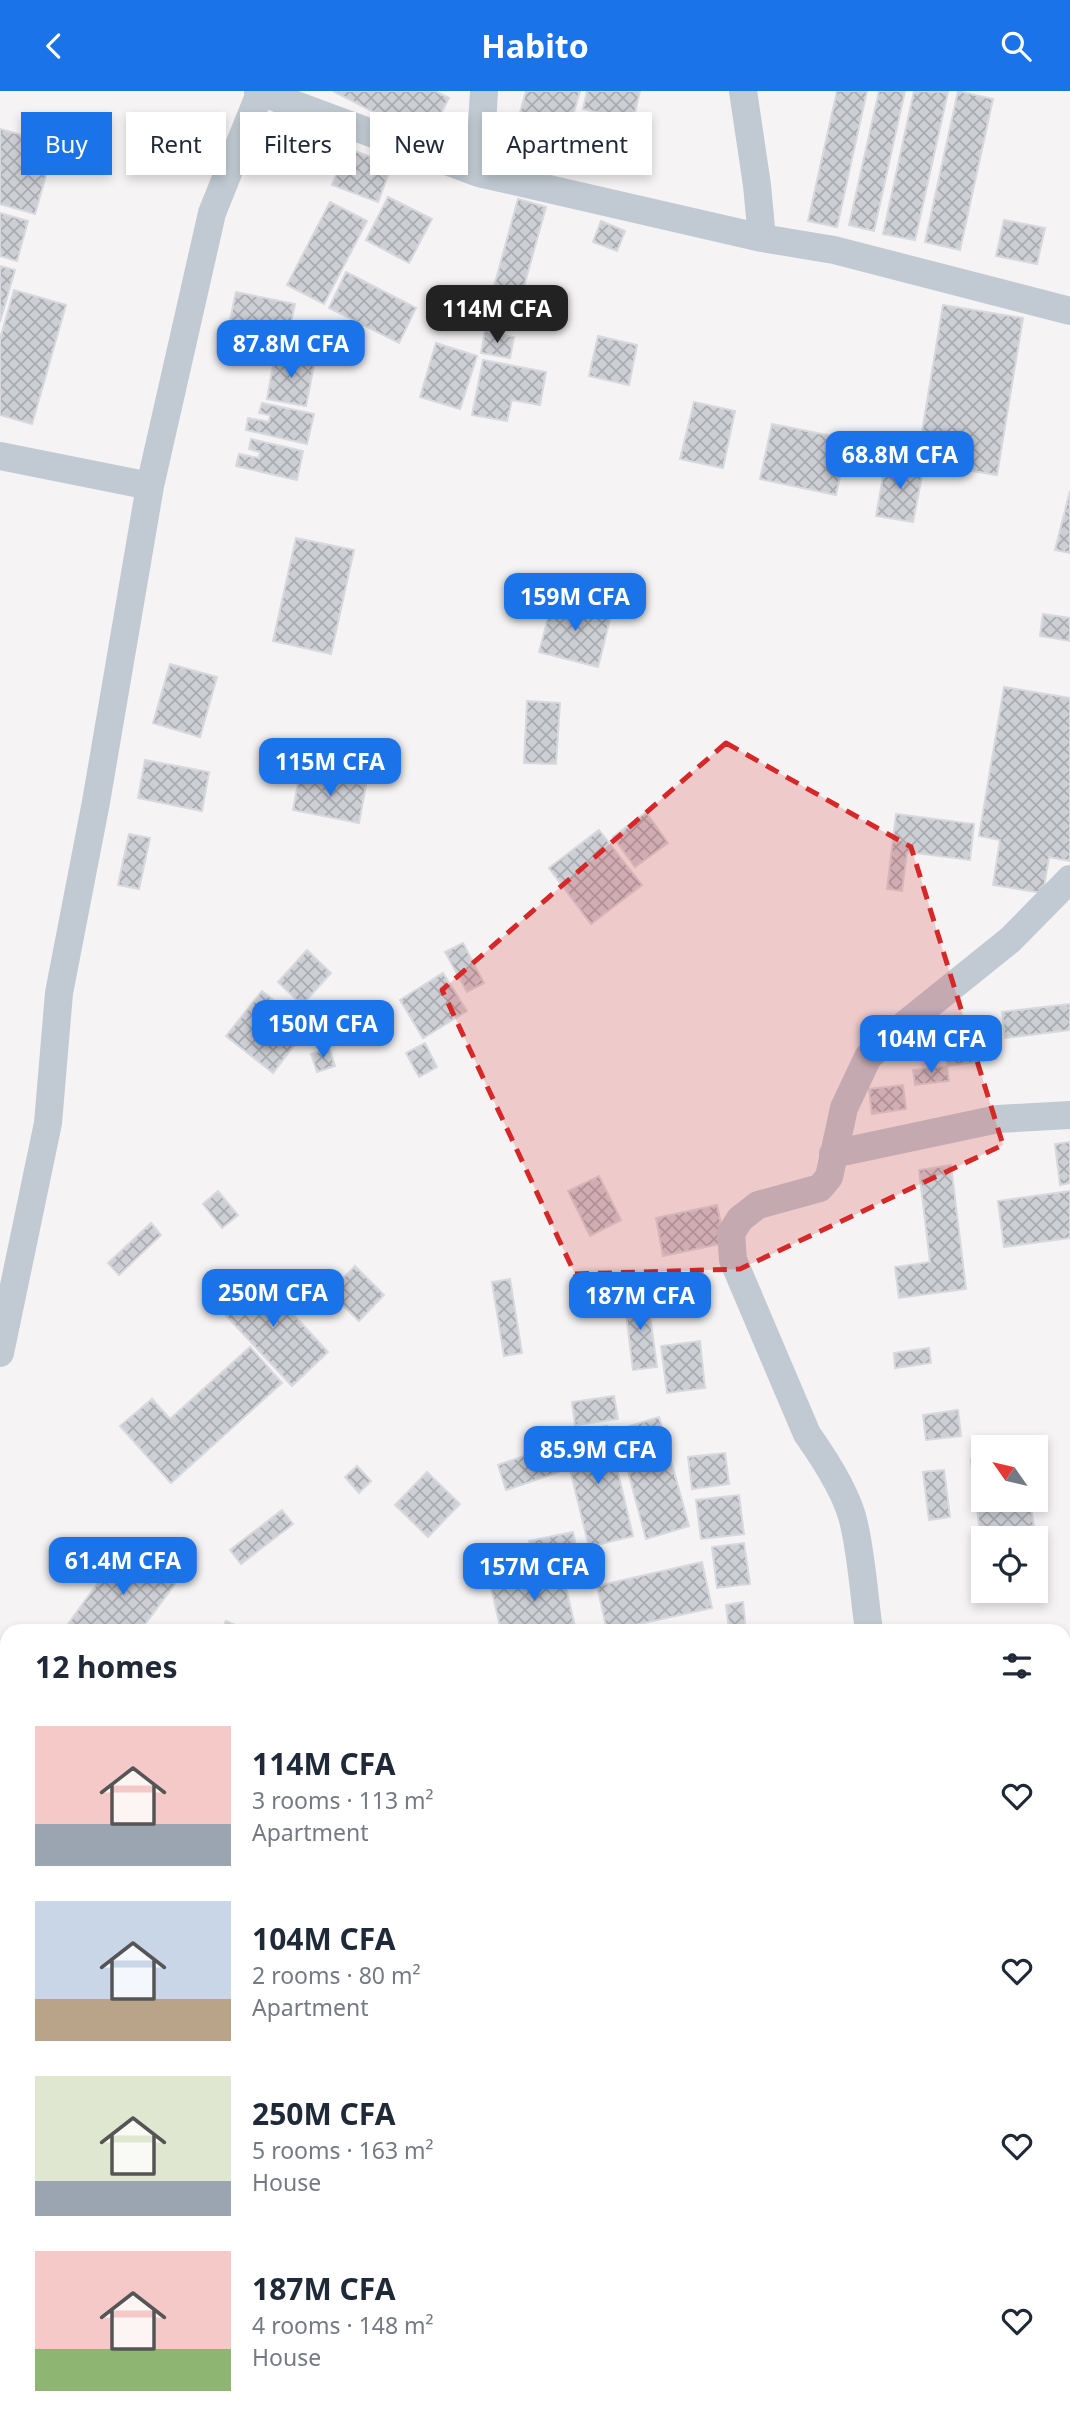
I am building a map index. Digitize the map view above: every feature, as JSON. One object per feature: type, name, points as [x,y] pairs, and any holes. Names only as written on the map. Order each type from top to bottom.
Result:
[{"type":"street","points":[[479,173],[484,91]]},
{"type":"street","points":[[743,91],[762,238]]},
{"type":"street","points":[[0,1353],[48,1123],[59,993],[96,802],[150,486],[212,213],[259,92],[479,173],[762,238],[834,250],[1070,311]]},
{"type":"street","points":[[0,456],[150,486]]},
{"type":"street","points":[[868,1624],[854,1523],[846,1498],[807,1434],[733,1260],[731,1233],[740,1219],[758,1205],[820,1188],[829,1177],[844,1108],[868,1057],[903,1025],[1010,940],[1070,879]]},
{"type":"street","points":[[834,1154],[998,1119],[1070,1115]]},
{"type":"highlighted area","points":[[726,743],[911,847],[1003,1145],[740,1269],[575,1274],[442,990]]},
{"type":"building","points":[[333,91],[435,91],[449,98],[442,112],[373,112]]},
{"type":"building","points":[[526,91],[580,91],[574,112],[520,112]]},
{"type":"building","points":[[587,91],[640,91],[635,112],[596,112],[583,109]]},
{"type":"building","points":[[837,91],[867,91],[837,227],[808,221]]},
{"type":"building","points":[[879,91],[905,91],[874,231],[849,225]]},
{"type":"building","points":[[914,91],[948,92],[915,240],[883,234]]},
{"type":"building","points":[[958,91],[993,99],[960,250],[925,242]]},
{"type":"building","points":[[0,129],[21,135],[21,175],[46,175],[35,214],[0,204]]},
{"type":"building","points":[[356,151],[370,157],[370,175],[388,175],[378,202],[332,185],[336,175],[356,175]]},
{"type":"building","points":[[388,197],[432,219],[409,263],[366,240]]},
{"type":"building","points":[[518,199],[546,207],[521,297],[493,290]]},
{"type":"building","points":[[330,202],[367,221],[324,304],[287,285]]},
{"type":"building","points":[[0,213],[28,221],[17,261],[0,256]]},
{"type":"building","points":[[1004,220],[1045,228],[1037,264],[996,256]]},
{"type":"building","points":[[601,221],[625,231],[617,251],[593,242]]},
{"type":"building","points":[[0,266],[15,270],[0,322]]},
{"type":"building","points":[[346,272],[416,308],[399,343],[329,308]]},
{"type":"building","points":[[14,290],[66,305],[32,424],[0,415],[0,339]]},
{"type":"building","points":[[236,292],[295,304],[285,351],[226,339]]},
{"type":"building","points":[[943,305],[1023,318],[997,475],[917,462]]},
{"type":"building","points":[[485,331],[514,337],[510,358],[481,353]]},
{"type":"building","points":[[598,336],[637,345],[629,385],[589,376]]},
{"type":"building","points":[[436,343],[477,356],[460,409],[420,397]]},
{"type":"building","points":[[275,354],[315,360],[306,406],[267,399]]},
{"type":"building","points":[[483,360],[546,372],[540,405],[512,400],[507,421],[472,415]]},
{"type":"building","points":[[694,402],[735,411],[723,468],[680,459]]},
{"type":"building","points":[[262,403],[314,414],[307,444],[246,430],[248,418],[269,422],[270,415],[259,413]]},
{"type":"building","points":[[772,424],[848,439],[836,495],[760,479]]},
{"type":"building","points":[[251,439],[303,451],[297,480],[236,466],[239,454],[259,458],[260,452],[249,449]]},
{"type":"building","points":[[886,460],[924,466],[913,522],[876,516]]},
{"type":"building","points":[[1070,491],[1070,553],[1055,550]]},
{"type":"building","points":[[296,538],[354,550],[331,654],[273,641]]},
{"type":"building","points":[[553,599],[611,615],[598,667],[539,652]]},
{"type":"building","points":[[1043,614],[1070,618],[1070,641],[1040,636]]},
{"type":"building","points":[[170,664],[217,677],[200,737],[153,723]]},
{"type":"building","points":[[1004,687],[1070,698],[1070,861],[1049,857],[1043,893],[993,885],[1000,840],[979,836]]},
{"type":"building","points":[[527,701],[560,703],[556,764],[524,763]]},
{"type":"building","points":[[145,760],[209,772],[202,811],[138,798]]},
{"type":"building","points":[[300,773],[366,785],[359,823],[293,810]]},
{"type":"building","points":[[646,812],[668,843],[635,867],[613,837]]},
{"type":"building","points":[[896,814],[974,824],[970,860],[907,852],[902,891],[887,889]]},
{"type":"building","points":[[599,830],[642,885],[591,924],[549,868]]},
{"type":"building","points":[[129,834],[150,838],[139,889],[118,885]]},
{"type":"building","points":[[463,943],[484,983],[467,992],[445,952]]},
{"type":"building","points":[[307,950],[331,973],[302,1005],[278,982]]},
{"type":"building","points":[[443,973],[467,1011],[423,1038],[400,1000]]},
{"type":"building","points":[[262,991],[308,1027],[273,1073],[226,1036]]},
{"type":"building","points":[[1070,1004],[1070,1030],[1005,1038],[1002,1012]]},
{"type":"building","points":[[994,1041],[996,1059],[947,1066],[945,1047]]},
{"type":"building","points":[[425,1043],[437,1067],[419,1077],[406,1053]]},
{"type":"building","points":[[329,1048],[335,1066],[317,1072],[311,1054]]},
{"type":"building","points":[[947,1066],[949,1081],[915,1085],[913,1070]]},
{"type":"building","points":[[903,1085],[906,1109],[872,1114],[869,1089]]},
{"type":"building","points":[[1070,1142],[1070,1183],[1060,1185],[1055,1144]]},
{"type":"building","points":[[951,1165],[966,1289],[899,1298],[895,1267],[930,1262],[919,1170]]},
{"type":"building","points":[[599,1176],[621,1220],[590,1236],[568,1191]]},
{"type":"building","points":[[218,1191],[238,1215],[222,1228],[203,1204]]},
{"type":"building","points":[[1070,1191],[1070,1238],[1004,1247],[998,1201]]},
{"type":"building","points":[[717,1205],[725,1243],[663,1256],[656,1218]]},
{"type":"building","points":[[151,1223],[161,1235],[119,1275],[108,1263]]},
{"type":"building","points":[[355,1266],[384,1295],[359,1321],[329,1292]]},
{"type":"building","points":[[254,1272],[328,1352],[292,1386],[217,1306]]},
{"type":"building","points":[[510,1279],[522,1353],[504,1356],[492,1282]]},
{"type":"building","points":[[647,1293],[657,1367],[633,1370],[624,1297]]},
{"type":"building","points":[[700,1341],[705,1388],[667,1393],[661,1346]]},
{"type":"building","points":[[250,1347],[282,1383],[171,1483],[120,1426],[152,1399],[170,1419]]},
{"type":"building","points":[[929,1348],[931,1363],[895,1368],[894,1353]]},
{"type":"building","points":[[614,1396],[618,1419],[575,1425],[572,1402]]},
{"type":"building","points":[[958,1410],[961,1436],[926,1440],[923,1415]]},
{"type":"building","points":[[659,1417],[689,1526],[646,1539],[617,1430]]},
{"type":"building","points":[[607,1426],[633,1536],[589,1547],[562,1437]]},
{"type":"building","points":[[553,1446],[562,1471],[506,1490],[498,1465]]},
{"type":"building","points":[[725,1453],[729,1484],[692,1489],[688,1457]]},
{"type":"building","points":[[357,1466],[371,1481],[359,1493],[345,1477]]},
{"type":"building","points":[[944,1470],[950,1517],[929,1520],[923,1472]]},
{"type":"building","points":[[427,1472],[460,1504],[428,1537],[395,1505]]},
{"type":"building","points":[[739,1495],[744,1534],[701,1539],[696,1500]]},
{"type":"building","points":[[282,1510],[293,1524],[241,1564],[230,1550]]},
{"type":"building","points":[[977,1512],[1032,1512],[1034,1526],[979,1526]]},
{"type":"building","points":[[573,1532],[578,1556],[535,1565],[529,1541]]},
{"type":"building","points":[[744,1543],[750,1584],[717,1588],[712,1547]]},
{"type":"building","points":[[124,1547],[175,1584],[145,1624],[68,1624]]},
{"type":"building","points":[[702,1562],[712,1608],[639,1624],[605,1624],[597,1586]]},
{"type":"building","points":[[561,1566],[574,1624],[499,1624],[490,1583]]},
{"type":"building","points":[[743,1602],[745,1624],[728,1624],[726,1605]]}]
